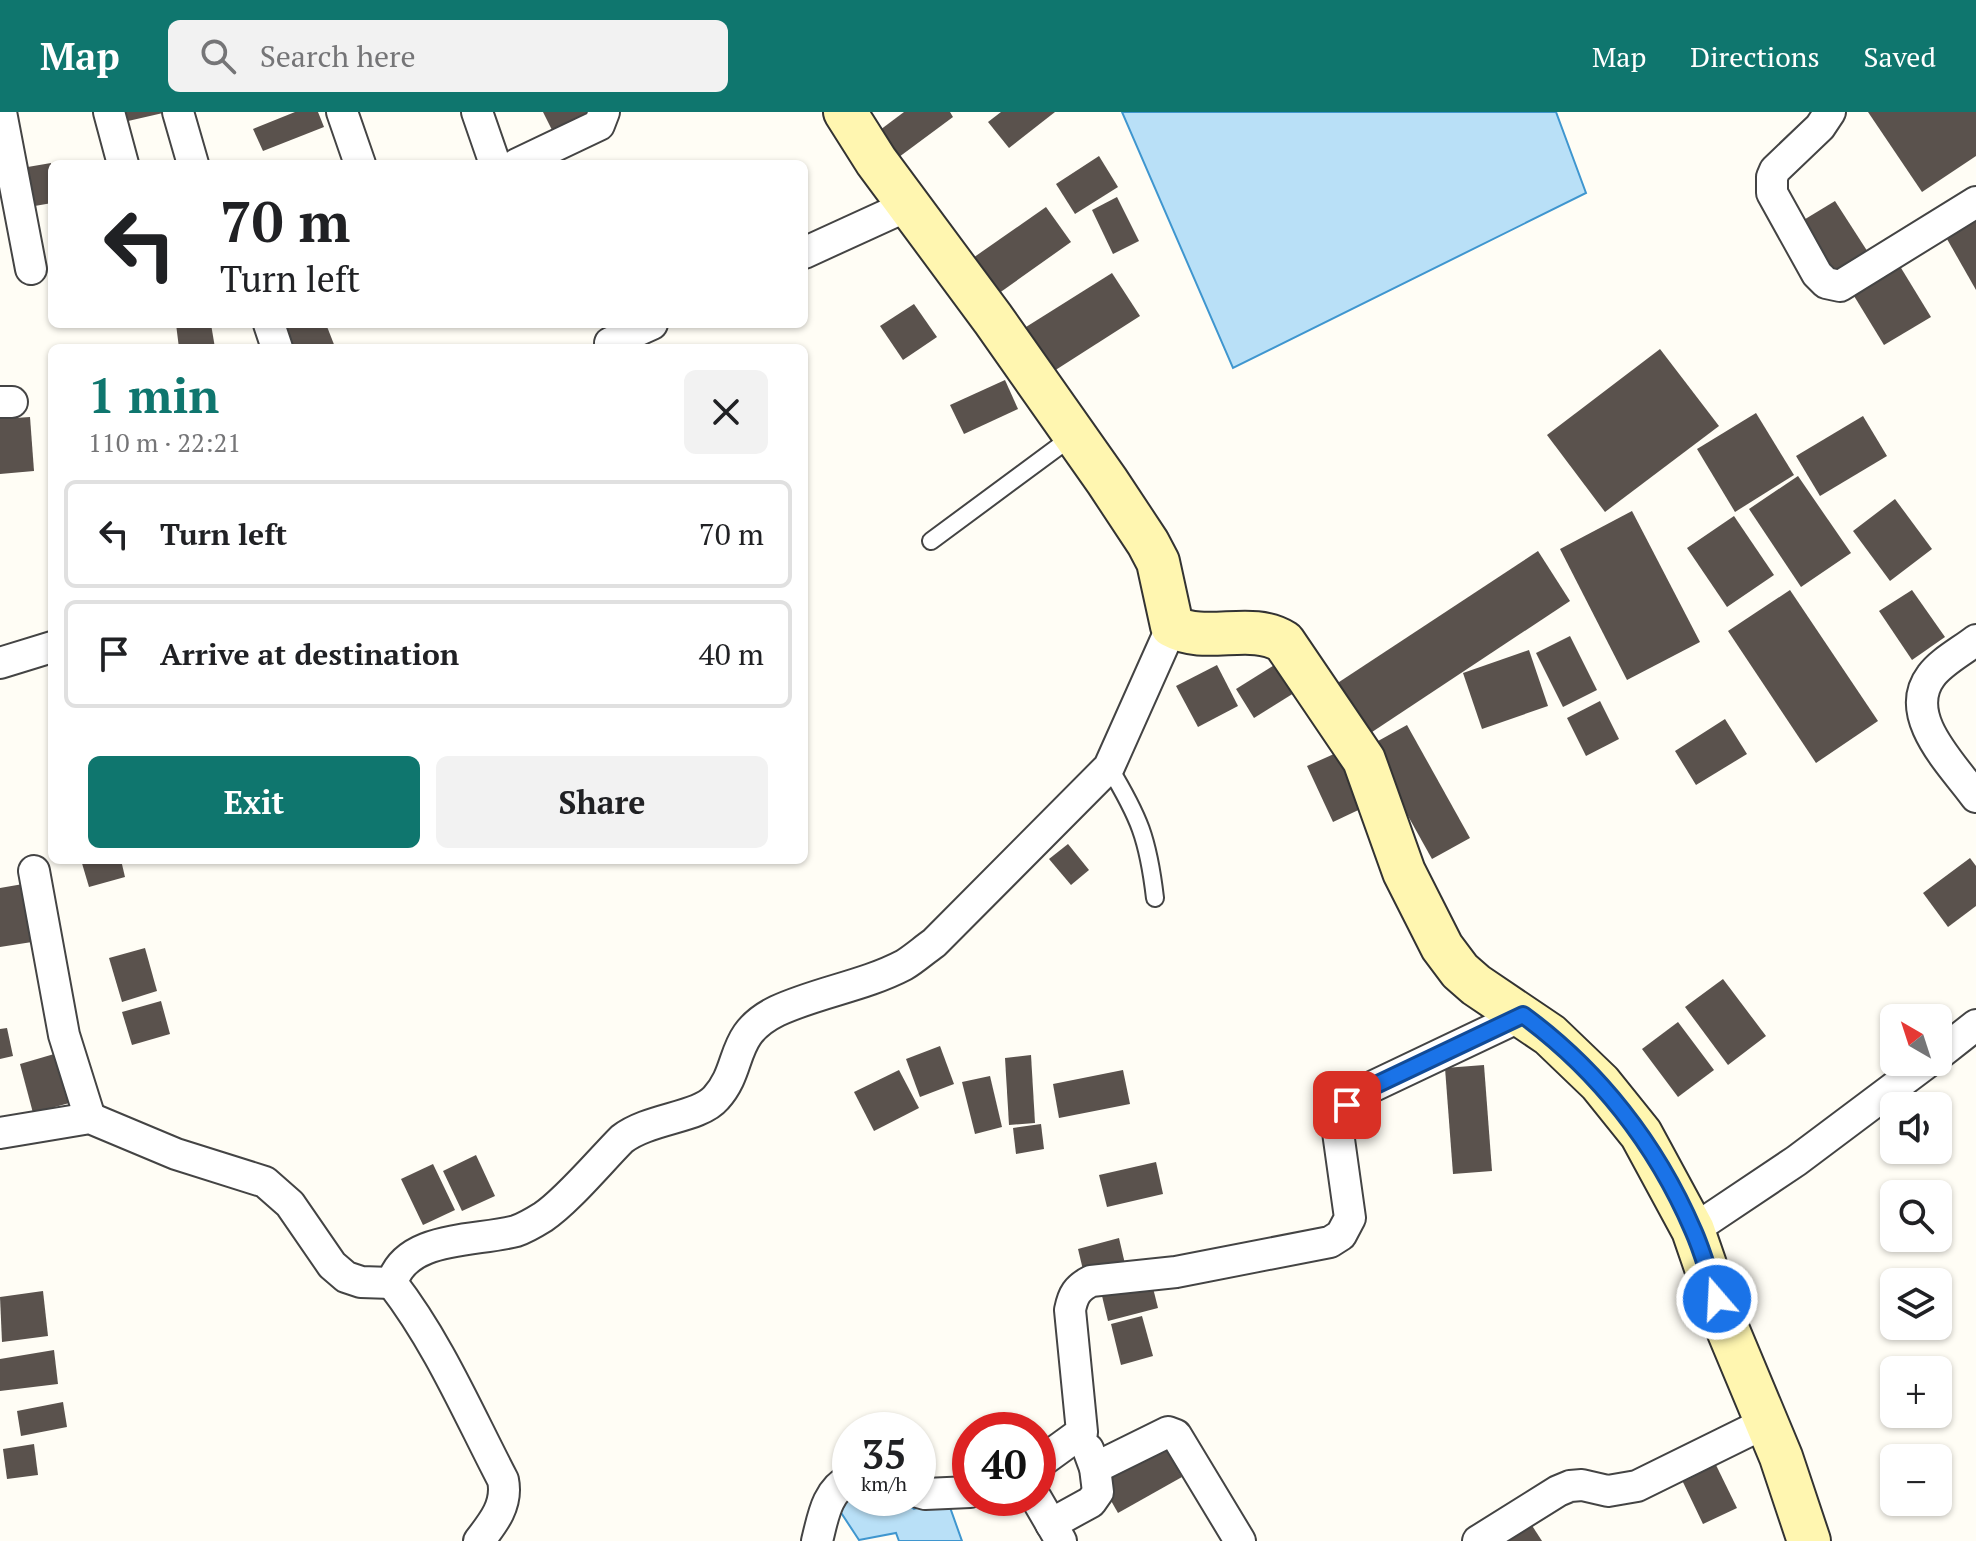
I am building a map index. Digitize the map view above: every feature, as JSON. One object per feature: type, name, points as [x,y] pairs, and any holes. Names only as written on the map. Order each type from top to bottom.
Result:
[{"type":"street","points":[[1,112],[31,269]]},
{"type":"street","points":[[109,112],[122,160]]},
{"type":"street","points":[[178,112],[192,160]]},
{"type":"street","points":[[342,112],[359,160]]},
{"type":"street","points":[[477,112],[494,160]]},
{"type":"street","points":[[525,160],[599,125],[604,112]]},
{"type":"street","points":[[392,1283],[396,1270],[428,1247],[519,1230],[546,1216],[636,1128],[700,1110],[715,1100],[724,1086],[742,1039],[777,1011],[905,965],[934,943],[1109,767],[1172,626],[1158,562],[1115,493],[845,112]]},
{"type":"street","points":[[1830,112],[1820,127],[1775,170],[1772,177],[1772,193],[1817,274],[1826,283],[1840,286],[1976,202]]},
{"type":"street","points":[[808,251],[909,205]]},
{"type":"street","points":[[610,343],[643,328]]},
{"type":"street","points":[[1172,626],[1184,633],[1265,633],[1284,642],[1364,760],[1404,872],[1442,947],[1460,971],[1476,985],[1550,1035],[1600,1083],[1641,1134],[1693,1230],[1725,1323],[1767,1422],[1809,1541]]},
{"type":"street","points":[[1976,640],[1932,675],[1921,698],[1924,720],[1976,797]]},
{"type":"street","points":[[0,663],[48,648]]},
{"type":"street","points":[[34,871],[64,1035],[90,1118]]},
{"type":"street","points":[[1049,1521],[1095,1497],[1098,1487],[1095,1468],[1082,1432],[1070,1310],[1073,1296],[1080,1286],[1091,1281],[1176,1272],[1330,1242],[1341,1235],[1350,1218],[1337,1125],[1347,1105],[1361,1092],[1523,1015]]},
{"type":"street","points":[[1952,1044],[1976,1025]]},
{"type":"street","points":[[1693,1230],[1796,1161],[1909,1076]]},
{"type":"street","points":[[0,1133],[90,1118],[176,1154],[265,1182],[290,1204],[332,1265],[346,1277],[361,1282],[392,1283]]},
{"type":"street","points":[[392,1283],[419,1318],[439,1353],[503,1480],[506,1495],[483,1540]]},
{"type":"street","points":[[1478,1541],[1570,1486],[1582,1485],[1608,1491],[1637,1486],[1767,1422]]},
{"type":"street","points":[[1056,1451],[1082,1432]]},
{"type":"street","points":[[1095,1468],[1168,1432],[1176,1435],[1240,1541]]},
{"type":"street","points":[[817,1541],[832,1494]]},
{"type":"lane","points":[[931,541],[1074,435]]},
{"type":"lane","points":[[1109,767],[1143,829],[1150,854],[1155,898]]},
{"type":"water","points":[[1122,112],[1556,112],[1586,193],[1233,368]]},
{"type":"water","points":[[947,1499],[962,1541],[899,1541],[896,1533],[859,1540],[843,1516],[936,1516],[936,1502]]},
{"type":"building","points":[[112,112],[163,112],[163,113],[115,124]]},
{"type":"building","points":[[295,112],[318,112],[324,127],[263,151],[253,129]]},
{"type":"building","points":[[543,112],[595,112],[555,136]]},
{"type":"building","points":[[904,112],[950,112],[953,117],[899,157],[880,130]]},
{"type":"building","points":[[1001,112],[1055,112],[1009,148],[988,122]]},
{"type":"building","points":[[1868,112],[1976,112],[1976,156],[1922,192]]},
{"type":"building","points":[[1099,156],[1118,187],[1075,214],[1056,184]]},
{"type":"building","points":[[48,164],[48,204],[23,208],[16,169]]},
{"type":"building","points":[[1117,197],[1139,241],[1113,254],[1092,210]]},
{"type":"building","points":[[1835,201],[1873,260],[1841,281],[1802,221]]},
{"type":"building","points":[[1046,207],[1071,242],[995,296],[970,260]]},
{"type":"building","points":[[1976,212],[1976,290],[1943,232]]},
{"type":"building","points":[[1898,263],[1931,317],[1884,345],[1851,291]]},
{"type":"building","points":[[1112,273],[1140,316],[1054,371],[1026,327]]},
{"type":"building","points":[[914,304],[937,337],[903,360],[880,326]]},
{"type":"building","points":[[176,328],[212,328],[214,344],[178,344]]},
{"type":"building","points":[[282,328],[328,328],[334,344],[288,344]]},
{"type":"building","points":[[1660,349],[1719,426],[1605,512],[1547,435]]},
{"type":"building","points":[[1005,380],[1018,409],[964,434],[950,405]]},
{"type":"building","points":[[1756,413],[1794,475],[1735,512],[1697,449]]},
{"type":"building","points":[[1863,416],[1887,456],[1820,496],[1796,456]]},
{"type":"building","points":[[30,417],[34,471],[0,474],[0,419]]},
{"type":"building","points":[[1798,476],[1851,553],[1801,587],[1749,509]]},
{"type":"building","points":[[1895,499],[1932,549],[1890,581],[1853,531]]},
{"type":"building","points":[[1632,511],[1700,642],[1627,680],[1560,549]]},
{"type":"building","points":[[1734,516],[1774,575],[1727,607],[1687,548]]},
{"type":"building","points":[[1538,551],[1570,601],[1363,738],[1330,688]]},
{"type":"building","points":[[1790,590],[1878,721],[1816,763],[1728,631]]},
{"type":"building","points":[[1912,590],[1945,637],[1912,660],[1879,611]]},
{"type":"building","points":[[1570,636],[1597,690],[1563,707],[1536,653]]},
{"type":"building","points":[[1529,650],[1548,706],[1482,729],[1463,673]]},
{"type":"building","points":[[1276,664],[1294,693],[1254,718],[1236,689]]},
{"type":"building","points":[[1217,665],[1238,706],[1198,727],[1176,686]]},
{"type":"building","points":[[1600,701],[1619,739],[1586,756],[1567,718]]},
{"type":"building","points":[[1725,719],[1747,754],[1696,785],[1675,751]]},
{"type":"building","points":[[1407,725],[1470,838],[1432,859],[1369,746]]},
{"type":"building","points":[[1343,750],[1369,805],[1333,822],[1307,766]]},
{"type":"building","points":[[1068,844],[1089,870],[1071,885],[1049,859]]},
{"type":"building","points":[[1970,858],[1976,866],[1976,906],[1948,927],[1923,893]]},
{"type":"building","points":[[82,864],[122,864],[125,877],[89,887]]},
{"type":"building","points":[[23,884],[32,942],[0,947],[0,888]]},
{"type":"building","points":[[145,948],[157,991],[122,1002],[109,958]]},
{"type":"building","points":[[1723,979],[1766,1036],[1728,1065],[1685,1007]]},
{"type":"building","points":[[161,1001],[170,1034],[132,1045],[122,1012]]},
{"type":"building","points":[[1678,1022],[1714,1070],[1678,1097],[1642,1049]]},
{"type":"building","points":[[7,1028],[13,1056],[0,1059],[0,1029]]},
{"type":"building","points":[[940,1046],[954,1084],[920,1097],[906,1059]]},
{"type":"building","points":[[61,1052],[73,1102],[33,1113],[20,1064]]},
{"type":"building","points":[[1031,1055],[1035,1123],[1009,1125],[1005,1058]]},
{"type":"building","points":[[1484,1065],[1492,1171],[1453,1174],[1445,1068]]},
{"type":"building","points":[[899,1070],[919,1108],[874,1131],[854,1092]]},
{"type":"building","points":[[1123,1070],[1130,1104],[1059,1118],[1053,1084]]},
{"type":"building","points":[[990,1076],[1002,1127],[975,1134],[962,1082]]},
{"type":"building","points":[[1041,1124],[1044,1149],[1016,1154],[1013,1128]]},
{"type":"building","points":[[476,1155],[495,1196],[462,1211],[443,1171]]},
{"type":"building","points":[[1156,1162],[1163,1194],[1107,1207],[1099,1175]]},
{"type":"building","points":[[433,1164],[455,1210],[423,1225],[401,1179]]},
{"type":"building","points":[[1119,1238],[1125,1264],[1084,1274],[1078,1249]]},
{"type":"building","points":[[1152,1284],[1158,1308],[1108,1321],[1102,1296]]},
{"type":"building","points":[[43,1291],[48,1336],[2,1342],[0,1297]]},
{"type":"building","points":[[1142,1316],[1153,1356],[1121,1365],[1111,1324]]},
{"type":"building","points":[[54,1350],[58,1384],[0,1391],[0,1359]]},
{"type":"building","points":[[63,1402],[67,1427],[21,1436],[17,1411]]},
{"type":"building","points":[[1162,1442],[1182,1477],[1118,1513],[1098,1478]]},
{"type":"building","points":[[34,1444],[38,1475],[7,1479],[3,1449]]},
{"type":"building","points":[[1715,1463],[1737,1508],[1703,1524],[1681,1478]]},
{"type":"building","points":[[1531,1524],[1542,1541],[1503,1541]]},
{"type":"route","points":[[1347,1105],[1361,1092],[1523,1015],[1550,1035],[1600,1083],[1641,1134],[1693,1230],[1717,1299]]}]
